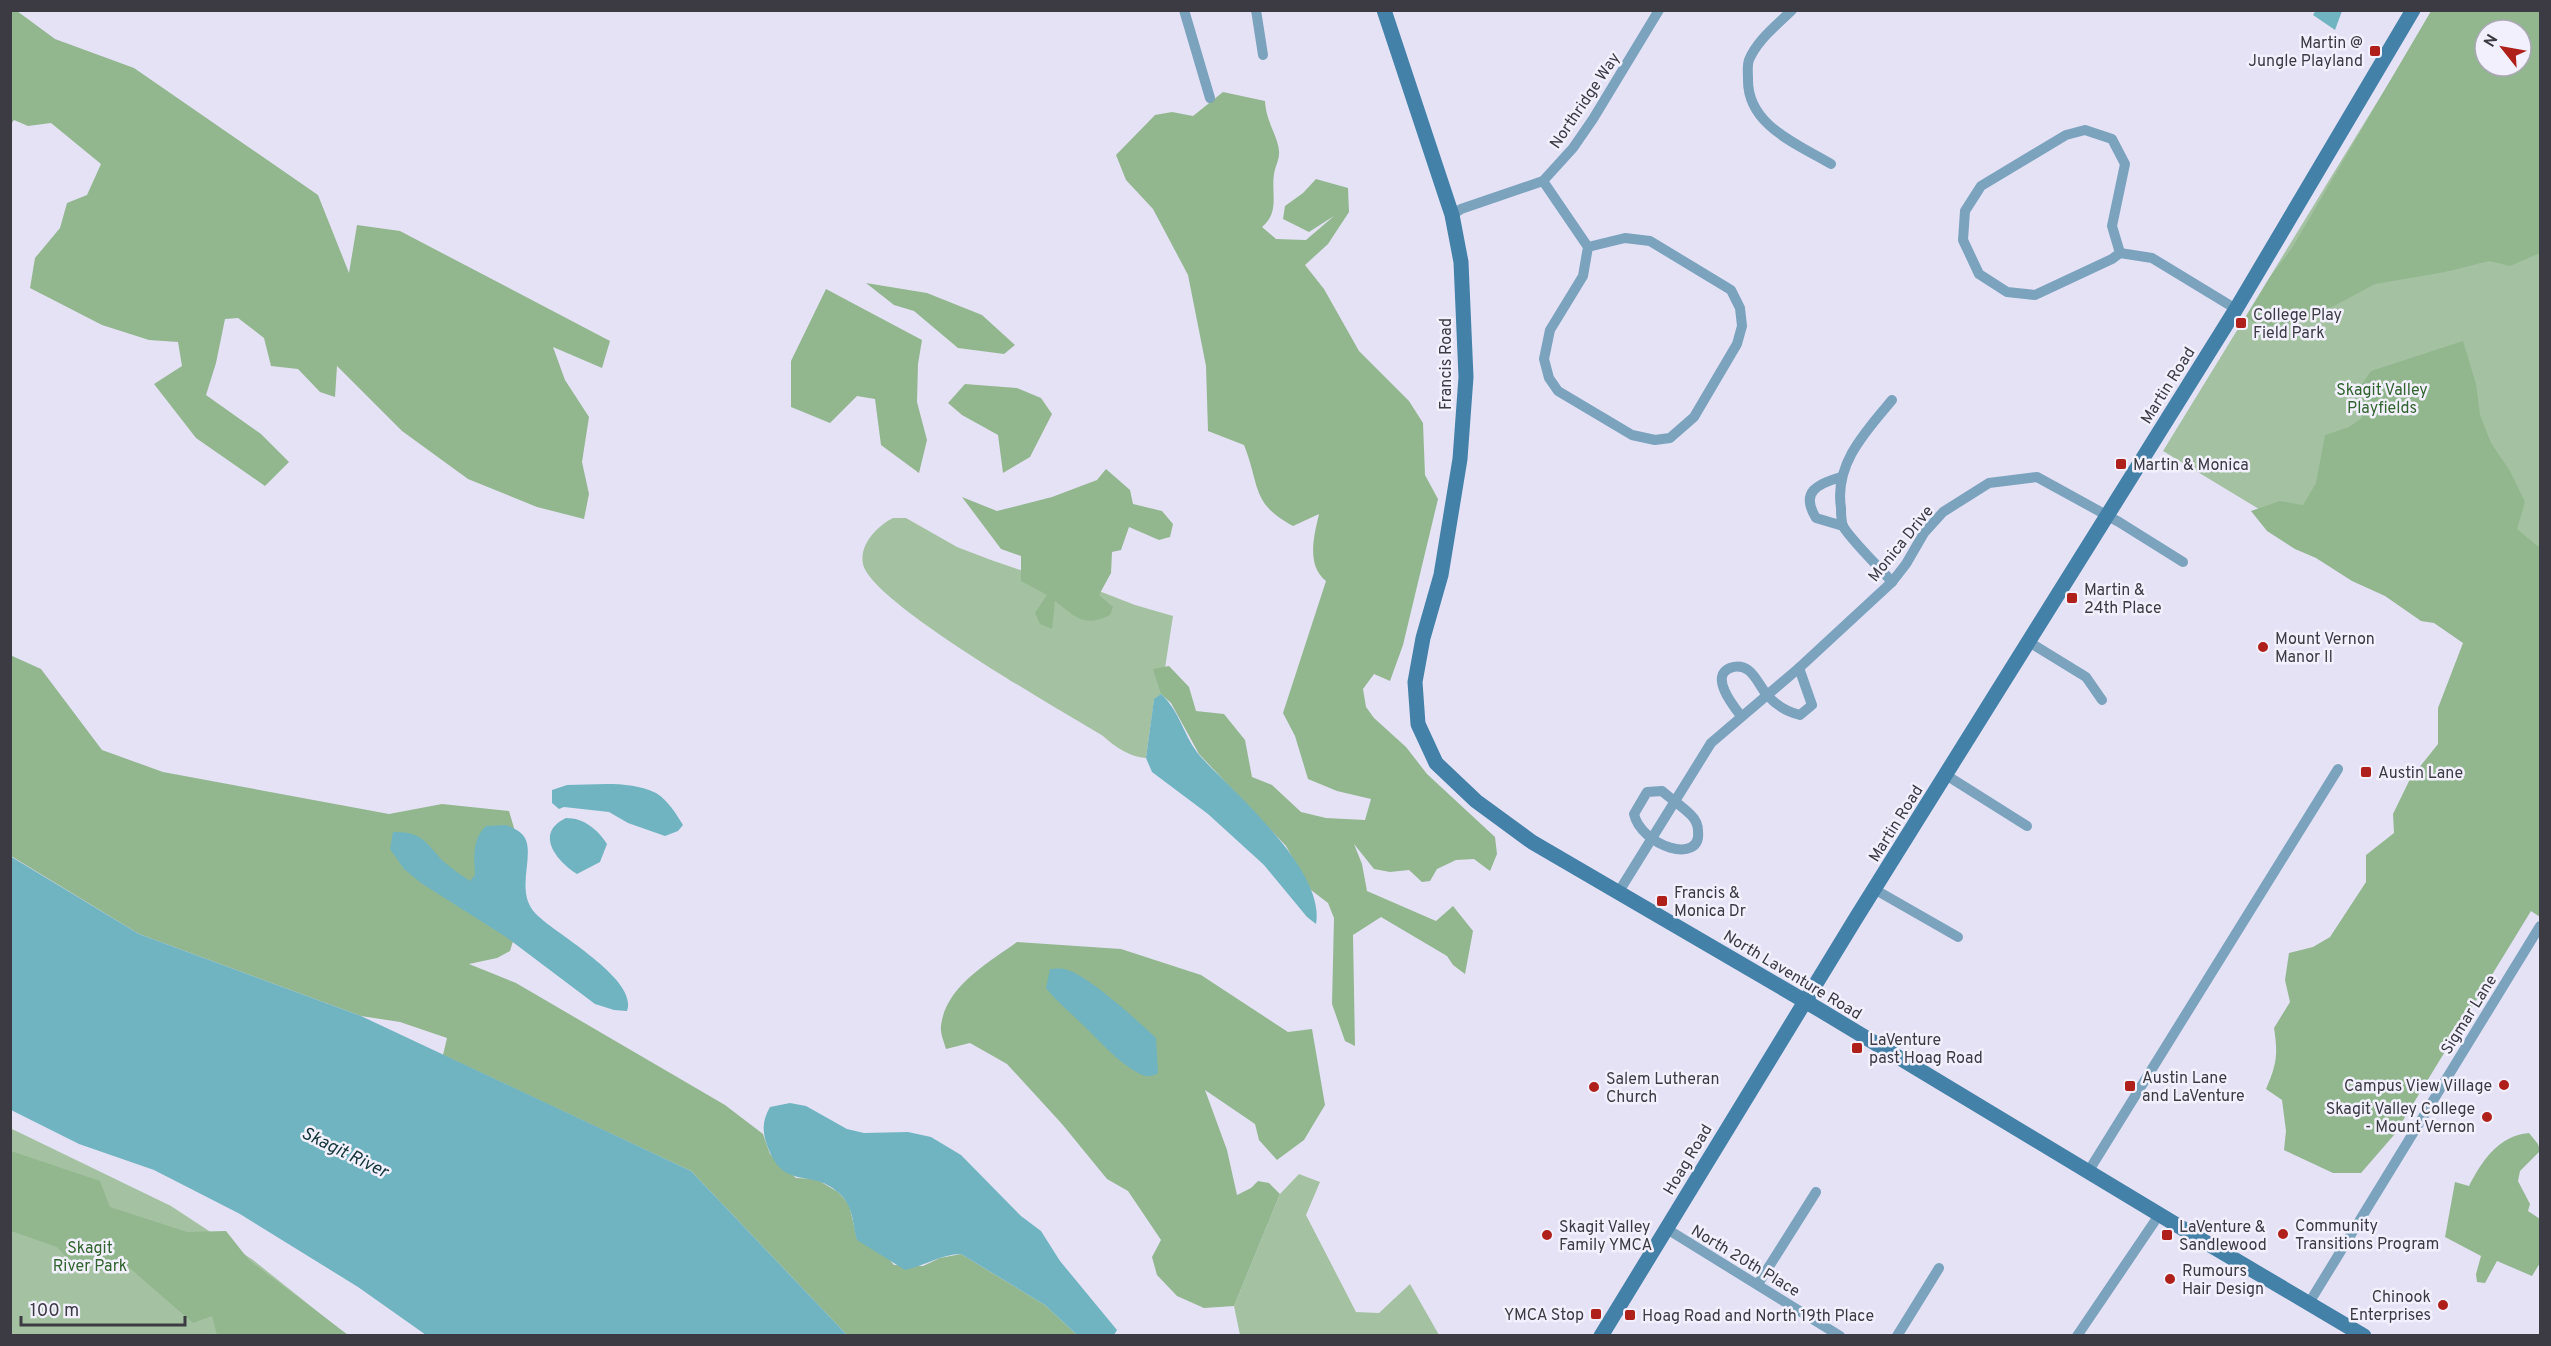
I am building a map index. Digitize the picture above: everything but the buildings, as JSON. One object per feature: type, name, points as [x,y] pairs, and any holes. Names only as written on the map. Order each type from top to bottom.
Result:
[{"type":"street","points":[[1184,10],[1210,98]]},
{"type":"street","points":[[1256,10],[1263,56]]},
{"type":"street","name":"Francis Road","points":[[1384,10],[1452,215],[1461,262],[1465,389],[1460,459],[1442,575],[1423,638],[1415,682],[1418,724]]},
{"type":"street","name":"Northridge Way","points":[[1544,181],[1573,148],[1659,10]]},
{"type":"street","points":[[1792,10],[1768,34],[1749,61],[1748,90],[1758,114],[1778,133],[1832,164]]},
{"type":"street","name":"Martin Road","points":[[1806,1002],[2236,309],[2413,10]]},
{"type":"street","points":[[2120,253],[2112,226],[2125,164],[2112,139],[2085,130],[2066,135],[1981,186],[1965,211],[1963,240],[1979,274],[2007,292],[2035,295],[2112,259],[2120,253],[2152,258],[2236,309]]},
{"type":"street","points":[[1452,215],[1461,209],[1544,181],[1588,247],[1583,276],[1550,330],[1544,359],[1549,378],[1558,391],[1632,435],[1655,440],[1670,438],[1694,417],[1737,344],[1742,326],[1740,308],[1731,290],[1650,241],[1625,238],[1588,247]]},
{"type":"street","points":[[1843,526],[1840,501],[1841,477],[1845,464],[1869,427],[1892,400]]},
{"type":"street","points":[[1841,477],[1819,485],[1810,494],[1809,506],[1816,518],[1843,526],[1892,582]]},
{"type":"street","name":"Monica Drive","points":[[1618,893],[1711,743],[1799,668],[1892,582],[1906,564],[1924,533],[1943,512],[1989,483],[2037,477],[2107,515],[2183,562]]},
{"type":"street","points":[[2029,642],[2086,677],[2102,700]]},
{"type":"street","points":[[1741,716],[1728,698],[1722,683],[1725,672],[1731,667],[1743,668],[1751,672],[1760,681],[1766,695],[1788,712],[1800,715],[1812,705],[1799,668]]},
{"type":"street","name":"North Laventure Road","points":[[1418,724],[1436,763],[1476,801],[1532,842],[1806,1002],[2159,1215],[2364,1335]]},
{"type":"street","points":[[2088,1172],[2338,769]]},
{"type":"street","points":[[1946,776],[2027,826]]},
{"type":"street","points":[[1662,791],[1691,815],[1698,825],[1699,836],[1696,844],[1687,849],[1676,850],[1650,840],[1636,822],[1634,814],[1639,802],[1647,792],[1662,791]]},
{"type":"street","name":"Martin Road","points":[[1874,889],[1958,937]]},
{"type":"street","name":"Sigmar Lane","points":[[2309,1302],[2540,926]]},
{"type":"street","name":"Hoag Road","points":[[1601,1335],[1806,1002]]},
{"type":"street","points":[[1758,1284],[1816,1192]]},
{"type":"street","points":[[2077,1335],[2159,1215]]},
{"type":"street","name":"North 20th Place","points":[[1667,1229],[1840,1335]]},
{"type":"street","points":[[1897,1335],[1939,1268]]},
{"type":"green space","points":[[11,10],[17,11],[55,39],[134,68],[318,195],[349,273],[357,225],[400,231],[610,341],[602,368],[553,347],[565,380],[589,417],[582,462],[589,494],[584,519],[537,507],[468,479],[402,431],[337,366],[335,397],[320,392],[298,369],[271,366],[264,338],[238,318],[225,319],[216,363],[206,395],[261,434],[289,462],[265,486],[196,438],[154,384],[182,366],[178,342],[149,340],[102,325],[30,288],[35,258],[60,228],[67,203],[87,195],[101,164],[51,123],[28,126],[14,120],[11,124]]},
{"type":"green space","points":[[2431,11],[2540,11],[2540,253],[2510,266],[2489,261],[2445,272],[2375,284],[2317,315],[2263,330],[2246,317],[2270,277],[2292,248]]},
{"type":"green space","name":"Skagit Valley Playfields","points":[[2433,11],[2540,11],[2540,679],[2163,451]]},
{"type":"green space","points":[[1223,92],[1265,101],[1267,116],[1277,140],[1279,154],[1273,181],[1273,209],[1268,221],[1262,227],[1276,239],[1306,240],[1334,216],[1309,232],[1283,219],[1285,206],[1303,193],[1316,179],[1348,188],[1349,212],[1328,244],[1305,265],[1324,289],[1359,351],[1409,401],[1423,423],[1425,475],[1438,499],[1403,645],[1390,681],[1374,674],[1363,689],[1366,707],[1374,718],[1406,747],[1427,774],[1495,837],[1497,854],[1490,871],[1474,859],[1456,860],[1437,869],[1430,881],[1422,882],[1409,870],[1390,872],[1374,869],[1354,844],[1362,864],[1367,891],[1436,921],[1453,906],[1473,931],[1465,974],[1453,965],[1447,956],[1381,917],[1353,935],[1355,1046],[1345,1041],[1332,1004],[1334,918],[1328,903],[1311,890],[1286,846],[1199,754],[1171,703],[1161,694],[1153,669],[1169,666],[1189,687],[1196,711],[1224,714],[1245,740],[1252,777],[1272,785],[1301,812],[1326,818],[1365,820],[1371,799],[1337,791],[1308,779],[1295,736],[1283,713],[1326,581],[1316,567],[1313,550],[1319,514],[1293,526],[1279,518],[1263,501],[1244,445],[1208,431],[1206,366],[1188,275],[1153,209],[1126,180],[1116,155],[1155,115],[1172,112],[1193,116]]},
{"type":"green space","points":[[866,283],[927,293],[982,315],[1015,345],[1004,354],[958,348],[914,311],[894,305]]},
{"type":"green space","points":[[826,289],[922,340],[918,364],[917,402],[927,440],[919,473],[881,445],[875,399],[857,396],[830,423],[791,407],[791,361]]},
{"type":"green space","points":[[2463,341],[2476,384],[2480,415],[2491,443],[2510,471],[2525,502],[2517,529],[2540,548],[2540,917],[2531,911],[2394,1135],[2361,1173],[2333,1173],[2284,1150],[2286,1131],[2282,1100],[2266,1089],[2276,1059],[2274,1028],[2290,1002],[2285,980],[2289,953],[2313,947],[2330,937],[2366,882],[2366,855],[2394,833],[2393,814],[2410,779],[2438,744],[2438,708],[2463,643],[2434,623],[2421,621],[2385,596],[2352,581],[2316,558],[2295,549],[2267,531],[2251,511],[2280,501],[2303,505],[2316,483],[2325,435],[2349,427],[2362,418],[2362,384],[2371,371]]},
{"type":"green space","points":[[965,384],[1017,388],[1041,398],[1052,414],[1030,457],[1003,473],[998,435],[962,415],[948,403]]},
{"type":"green space","points":[[1106,469],[1130,490],[1133,504],[1162,511],[1173,524],[1170,537],[1159,540],[1129,527],[1121,550],[1112,552],[1111,573],[1099,595],[1113,607],[1110,615],[1086,621],[1055,601],[1052,629],[1040,624],[1035,613],[1047,595],[1021,581],[1021,556],[1001,549],[962,497],[997,511],[1052,497],[1097,480]]},
{"type":"green space","points":[[893,518],[906,518],[957,547],[991,560],[1029,573],[1081,584],[1135,605],[1173,616],[1161,694],[1154,700],[1146,758],[1123,751],[1103,736],[1011,681],[932,629],[898,604],[874,582],[863,564],[864,550],[875,531]]},
{"type":"green space","points":[[10,655],[41,669],[102,750],[163,772],[389,814],[442,804],[509,811],[522,855],[522,912],[510,951],[497,958],[469,964],[516,983],[725,1105],[763,1134],[770,1154],[796,1178],[816,1179],[838,1192],[849,1204],[857,1239],[889,1259],[894,1265],[923,1266],[940,1258],[961,1254],[1045,1305],[1077,1335],[847,1335],[691,1171],[443,1055],[447,1038],[400,1022],[361,1016],[139,934],[11,856]]},
{"type":"green space","points":[[1017,942],[1121,949],[1201,975],[1288,1032],[1312,1029],[1325,1105],[1304,1140],[1277,1160],[1259,1140],[1255,1124],[1205,1090],[1227,1150],[1237,1195],[1251,1188],[1258,1181],[1269,1183],[1280,1194],[1234,1306],[1204,1308],[1177,1296],[1157,1275],[1152,1257],[1161,1240],[1128,1191],[1107,1179],[1062,1124],[1007,1064],[970,1043],[946,1049],[941,1026],[950,999],[970,977]]},
{"type":"green space","name":"Skagit River Park","points":[[10,1128],[171,1206],[253,1260],[347,1335],[11,1335]]},
{"type":"green space","points":[[2529,1133],[2538,1144],[2540,1151],[2520,1171],[2518,1181],[2530,1204],[2528,1211],[2540,1219],[2540,1263],[2532,1276],[2497,1261],[2485,1283],[2477,1282],[2476,1274],[2481,1256],[2445,1237],[2455,1182],[2469,1186],[2492,1151],[2508,1139]]},
{"type":"green space","points":[[11,1151],[100,1181],[110,1207],[187,1232],[226,1231],[249,1260],[348,1335],[217,1335],[212,1316],[193,1323],[125,1264],[72,1263],[57,1247],[11,1231]]},
{"type":"green space","points":[[1299,1174],[1320,1182],[1306,1215],[1356,1312],[1379,1313],[1410,1284],[1439,1335],[1240,1335],[1234,1306],[1280,1194]]},
{"type":"water","points":[[2316,10],[2342,11],[2335,30],[2313,15]]},
{"type":"water","points":[[1161,694],[1173,708],[1200,756],[1254,811],[1293,857],[1307,880],[1315,903],[1316,924],[1307,917],[1264,865],[1208,814],[1152,772],[1146,758],[1154,699]]},
{"type":"water","points":[[612,784],[646,789],[664,799],[683,825],[678,831],[665,836],[628,823],[609,812],[564,807],[559,809],[552,803],[552,790],[567,785]]},
{"type":"water","points":[[566,818],[579,820],[589,825],[607,844],[600,862],[577,874],[556,855],[550,839],[551,831],[556,824]]},
{"type":"water","points":[[506,825],[517,830],[525,838],[528,855],[525,885],[530,905],[536,914],[608,971],[627,998],[627,1011],[614,1010],[595,1004],[506,937],[421,883],[404,869],[390,849],[393,832],[417,836],[443,861],[470,881],[475,875],[475,849],[481,831],[486,826]]},
{"type":"water","name":"Skagit River","points":[[10,856],[139,934],[361,1016],[691,1171],[847,1335],[426,1335],[358,1287],[240,1214],[154,1170],[79,1144],[11,1110]]},
{"type":"water","points":[[1050,969],[1064,969],[1085,979],[1112,999],[1156,1038],[1158,1073],[1144,1076],[1124,1064],[1059,1002],[1046,988]]},
{"type":"water","points":[[790,1103],[806,1106],[847,1129],[864,1133],[908,1132],[931,1137],[961,1155],[1021,1216],[1041,1231],[1060,1261],[1117,1330],[1114,1335],[1077,1335],[1045,1305],[961,1254],[947,1256],[905,1270],[857,1240],[850,1209],[839,1193],[828,1185],[789,1174],[780,1168],[773,1158],[764,1133],[766,1116],[770,1107]]},
{"type":"place","name":"Martin @ Jungle Playland","points":[[2375,51]]},
{"type":"place","name":"College Play Field Park","points":[[2241,323]]},
{"type":"place","name":"Martin & Monica","points":[[2121,464]]},
{"type":"place","name":"Martin & 24th Place","points":[[2072,598]]},
{"type":"place","name":"Mount Vernon Manor II","points":[[2263,647]]},
{"type":"place","name":"Austin Lane","points":[[2366,772]]},
{"type":"place","name":"Francis & Monica Dr","points":[[1662,901]]},
{"type":"place","name":"LaVenture past Hoag Road","points":[[1857,1048]]},
{"type":"place","name":"Campus View Village","points":[[2504,1085]]},
{"type":"place","name":"Austin Lane and LaVenture","points":[[2130,1086]]},
{"type":"place","name":"Salem Lutheran Church","points":[[1594,1087]]},
{"type":"place","name":"Skagit Valley College - Mount Vernon","points":[[2487,1117]]},
{"type":"place","name":"Community Transitions Program","points":[[2283,1234]]},
{"type":"place","name":"Skagit Valley Family YMCA","points":[[1547,1235]]},
{"type":"place","name":"LaVenture & Sandlewood","points":[[2167,1235]]},
{"type":"place","name":"Rumours Hair Design","points":[[2170,1279]]},
{"type":"place","name":"Chinook Enterprises","points":[[2443,1305]]},
{"type":"place","name":"YMCA Stop","points":[[1596,1314]]},
{"type":"place","name":"Hoag Road and North 19th Place","points":[[1630,1315]]}]
